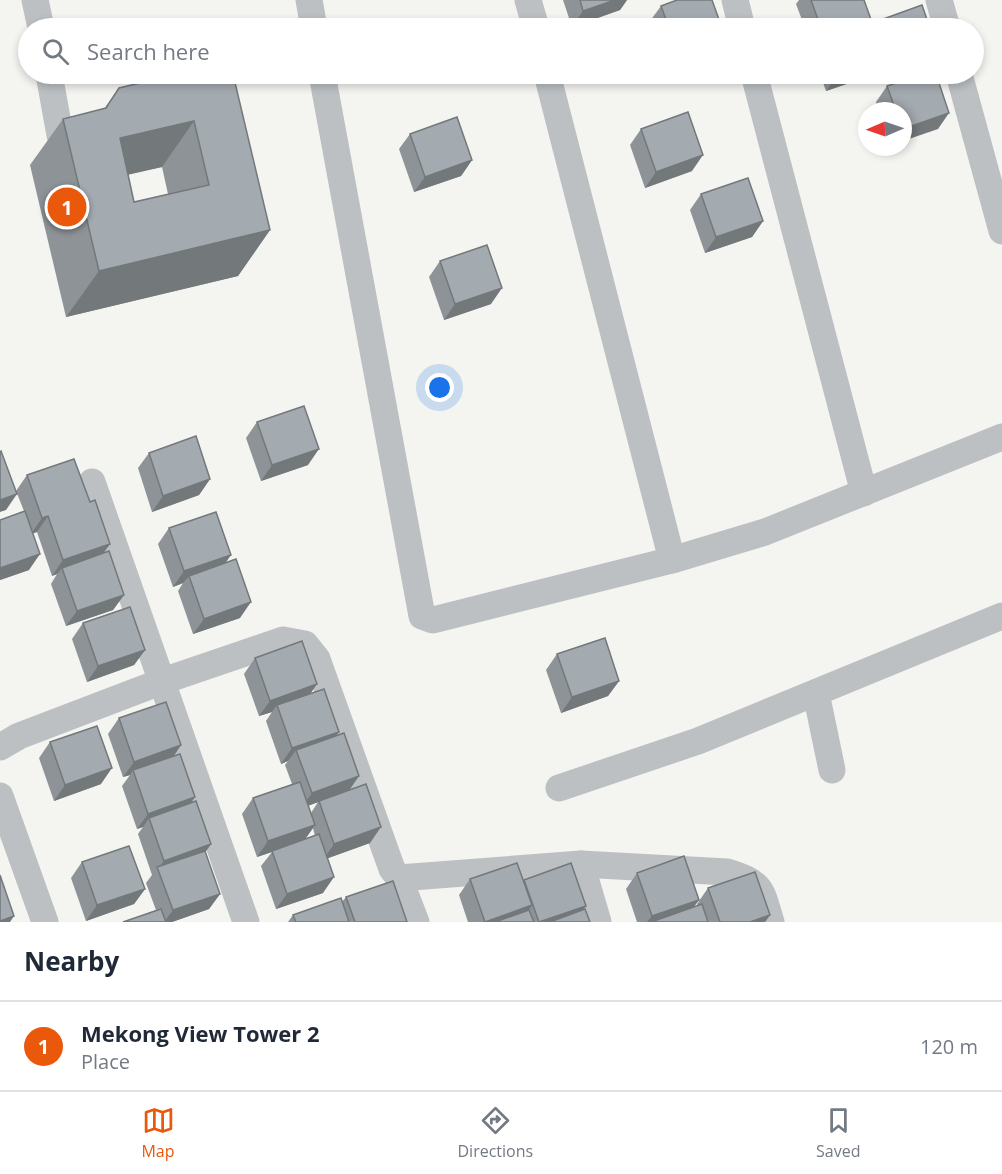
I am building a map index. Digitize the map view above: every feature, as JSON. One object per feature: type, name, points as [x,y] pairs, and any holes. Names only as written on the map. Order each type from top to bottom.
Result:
[{"type":"street","points":[[35,0],[39,18]]},
{"type":"street","points":[[309,0],[312,18]]},
{"type":"street","points":[[528,0],[533,18]]},
{"type":"street","points":[[735,0],[740,18]]},
{"type":"street","points":[[939,0],[944,18]]},
{"type":"street","points":[[51,84],[60,135]]},
{"type":"street","points":[[324,84],[422,615],[433,620],[672,560],[765,532],[1002,437]]},
{"type":"street","points":[[550,84],[672,560]]},
{"type":"street","points":[[757,84],[864,493]]},
{"type":"street","points":[[962,84],[1002,231]]},
{"type":"street","points":[[92,482],[246,922]]},
{"type":"street","points":[[559,788],[698,741],[1002,616]]},
{"type":"street","points":[[0,747],[19,736],[163,681],[283,640],[305,644],[317,658],[392,869],[399,878],[416,922]]},
{"type":"street","points":[[816,693],[832,770]]},
{"type":"street","points":[[0,796],[45,922]]},
{"type":"street","points":[[399,878],[581,864],[727,872],[748,879],[761,890],[771,922]]},
{"type":"street","points":[[581,864],[598,922]]},
{"type":"building","points":[[580,0],[615,0],[583,11]]},
{"type":"building","points":[[677,0],[712,0],[718,18],[665,18],[661,6]]},
{"type":"building","points":[[811,0],[864,0],[870,18],[817,18]]},
{"type":"building","points":[[922,5],[927,18],[886,18]]},
{"type":"building","points":[[136,84],[235,84],[270,230],[99,271],[63,119],[106,108],[119,88]],"holes":[[[194,121],[209,185],[134,202],[120,138]]]},
{"type":"building","points":[[939,84],[949,113],[912,126],[912,102],[893,102],[887,86]]},
{"type":"building","points":[[688,112],[703,155],[656,172],[641,129]]},
{"type":"building","points":[[457,117],[472,160],[425,177],[410,134]]},
{"type":"building","points":[[748,178],[763,221],[716,237],[701,194]]},
{"type":"building","points":[[487,245],[502,288],[455,304],[440,261]]},
{"type":"building","points":[[304,406],[319,449],[272,465],[257,422]]},
{"type":"building","points":[[196,436],[210,479],[163,496],[149,453]]},
{"type":"building","points":[[0,452],[17,494],[0,500]]},
{"type":"building","points":[[74,459],[90,502],[95,500],[110,544],[63,560],[48,516],[42,518],[27,475]]},
{"type":"building","points":[[25,511],[40,554],[0,568],[0,520]]},
{"type":"building","points":[[216,512],[231,555],[184,571],[169,528]]},
{"type":"building","points":[[109,551],[124,595],[77,611],[62,568]]},
{"type":"building","points":[[236,559],[251,602],[204,619],[189,576]]},
{"type":"building","points":[[130,607],[145,650],[98,666],[83,623]]},
{"type":"building","points":[[605,638],[619,681],[572,697],[557,654]]},
{"type":"building","points":[[302,641],[317,684],[270,701],[255,658]]},
{"type":"building","points":[[324,689],[339,732],[292,748],[277,705]]},
{"type":"building","points":[[166,702],[181,745],[134,762],[119,718]]},
{"type":"building","points":[[97,726],[112,768],[65,785],[50,742]]},
{"type":"building","points":[[344,733],[359,776],[312,793],[296,750]]},
{"type":"building","points":[[180,754],[195,797],[148,814],[133,770]]},
{"type":"building","points":[[300,782],[315,825],[268,841],[253,798]]},
{"type":"building","points":[[366,784],[381,827],[334,844],[319,801]]},
{"type":"building","points":[[196,801],[211,844],[164,861],[149,818]]},
{"type":"building","points":[[319,834],[334,877],[287,894],[272,851]]},
{"type":"building","points":[[129,846],[145,889],[97,905],[82,862]]},
{"type":"building","points":[[205,851],[220,894],[173,910],[157,867]]},
{"type":"building","points":[[684,856],[699,900],[652,916],[637,873]]},
{"type":"building","points":[[517,863],[532,905],[485,922],[470,879]]},
{"type":"building","points":[[571,863],[586,906],[539,922],[524,880]]},
{"type":"building","points":[[755,872],[770,915],[750,922],[720,922],[708,888]]},
{"type":"building","points":[[0,875],[14,916],[0,921]]},
{"type":"building","points":[[393,881],[407,922],[355,922],[346,897]]},
{"type":"building","points":[[341,898],[349,922],[296,922],[293,915]]},
{"type":"building","points":[[702,904],[708,922],[654,921]]},
{"type":"building","points":[[161,909],[166,922],[123,922]]},
{"type":"building","points":[[585,909],[590,922],[550,922]]},
{"type":"building","points":[[529,910],[534,922],[495,922]]},
{"type":"place","name":"Mekong View Tower 2","points":[[67,207]]}]
